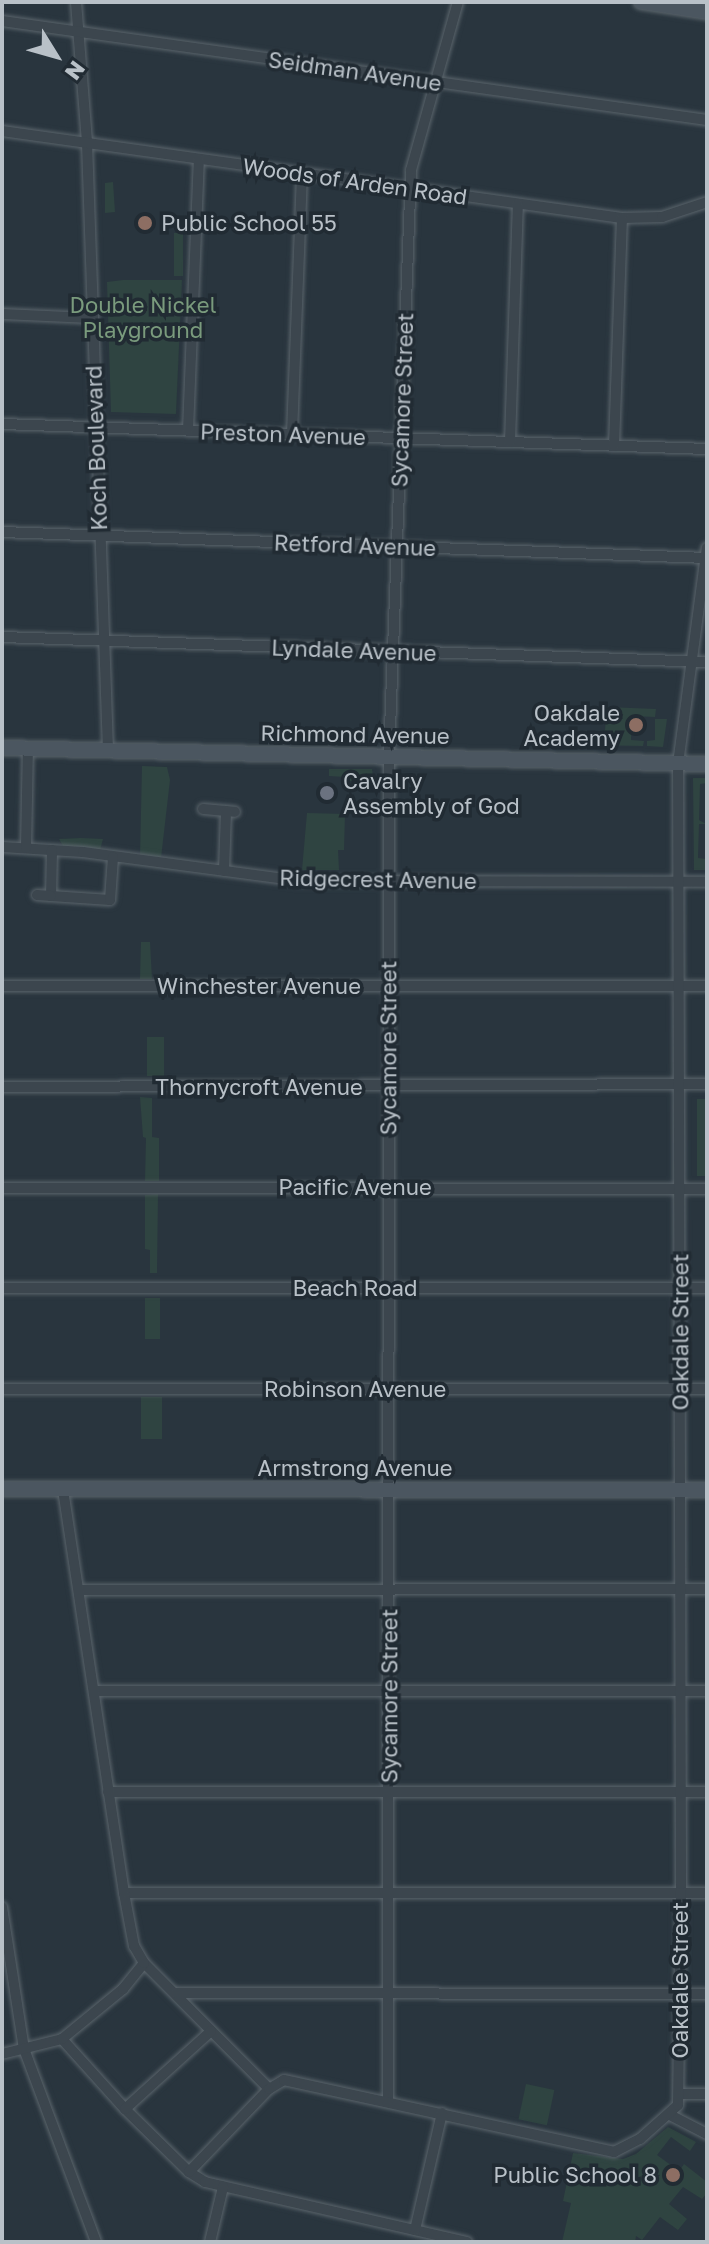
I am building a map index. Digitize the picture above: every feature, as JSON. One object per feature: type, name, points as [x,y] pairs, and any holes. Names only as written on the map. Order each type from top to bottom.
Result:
[{"type":"street","name":"Koch Boulevard","points":[[76,2],[87,143],[108,750]]},
{"type":"street","name":"Sycamore Street","points":[[388,2100],[389,756],[411,170],[458,2]]},
{"type":"street","points":[[641,2],[707,12]]},
{"type":"street","name":"Seidman Avenue","points":[[2,21],[707,120]]},
{"type":"street","name":"Woods of Arden Road","points":[[2,131],[622,218],[662,217],[707,202]]},
{"type":"street","points":[[188,430],[199,159]]},
{"type":"street","points":[[292,434],[302,173]]},
{"type":"street","points":[[510,442],[518,204]]},
{"type":"street","points":[[614,446],[622,218]]},
{"type":"street","points":[[2,314],[91,318]]},
{"type":"street","name":"Preston Avenue","points":[[2,424],[707,449]]},
{"type":"street","name":"Retford Avenue","points":[[2,532],[706,555]]},
{"type":"street","name":"Oakdale Street","points":[[670,2115],[680,2094],[678,764],[706,555]]},
{"type":"street","name":"Lyndale Avenue","points":[[2,637],[707,662]]},
{"type":"street","name":"Richmond Avenue","points":[[2,748],[707,764]]},
{"type":"street","points":[[26,848],[28,748]]},
{"type":"street","points":[[203,809],[230,812],[224,871]]},
{"type":"street","name":"Ridgecrest Avenue","points":[[2,847],[52,850],[299,881],[707,882]]},
{"type":"street","points":[[51,896],[52,850]]},
{"type":"street","points":[[37,895],[110,900],[113,857]]},
{"type":"street","name":"Winchester Avenue","points":[[2,986],[707,986]]},
{"type":"street","name":"Thornycroft Avenue","points":[[2,1087],[680,1087],[707,1084]]},
{"type":"street","name":"Pacific Avenue","points":[[2,1188],[707,1189]]},
{"type":"street","name":"Beach Road","points":[[2,1288],[707,1288]]},
{"type":"street","name":"Robinson Avenue","points":[[2,1389],[707,1389]]},
{"type":"street","points":[[63,1488],[134,1946],[144,1963],[269,2089]]},
{"type":"street","name":"Armstrong Avenue","points":[[2,1489],[707,1490]]},
{"type":"street","points":[[79,1590],[707,1589]]},
{"type":"street","points":[[94,1691],[707,1691]]},
{"type":"street","points":[[108,1792],[707,1792]]},
{"type":"street","points":[[124,1893],[707,1893]]},
{"type":"street","points":[[2,1907],[24,2049],[96,2242]]},
{"type":"street","points":[[2,2054],[62,2039],[113,1998],[144,1963]]},
{"type":"street","points":[[176,1993],[707,1994]]},
{"type":"street","points":[[125,2109],[211,2031]]},
{"type":"street","points":[[62,2039],[125,2109],[189,2172],[223,2187],[467,2242]]},
{"type":"street","points":[[189,2172],[269,2089],[284,2080],[388,2100],[614,2152],[629,2147],[670,2115],[707,2134]]},
{"type":"street","points":[[680,2094],[707,2094]]},
{"type":"street","points":[[415,2230],[442,2113]]},
{"type":"street","points":[[210,2242],[223,2187]]},
{"type":"green space","points":[[113,182],[115,212],[105,213],[105,183]]},
{"type":"green space","points":[[174,233],[183,233],[183,276],[174,276]]},
{"type":"green space","name":"Double Nickel Playground","points":[[182,280],[176,414],[111,412],[107,282]]},
{"type":"green space","points":[[607,707],[656,709],[655,717],[632,716],[631,740],[644,741],[643,746],[583,745],[584,734],[605,730]]},
{"type":"green space","points":[[655,719],[667,719],[663,747],[647,746],[647,741],[655,740]]},
{"type":"green space","points":[[142,766],[167,767],[170,780],[161,858],[140,858]]},
{"type":"green space","points":[[329,769],[372,769],[375,791],[373,782],[347,781],[345,777],[329,776]]},
{"type":"green space","points":[[693,778],[707,778],[707,783],[700,784],[699,820],[706,824],[699,824],[698,858],[706,859],[707,870],[694,870]]},
{"type":"green space","points":[[307,813],[345,814],[344,850],[338,850],[339,870],[302,870]]},
{"type":"green space","points":[[59,839],[103,839],[100,850],[63,846]]},
{"type":"green space","points":[[141,942],[150,942],[152,979],[140,979]]},
{"type":"green space","points":[[147,1037],[164,1037],[164,1076],[147,1076]]},
{"type":"green space","points":[[140,1097],[152,1098],[152,1137],[159,1138],[159,1181],[145,1181],[146,1138],[143,1137]]},
{"type":"green space","points":[[697,1099],[707,1099],[707,1176],[697,1176]]},
{"type":"green space","points":[[158,1194],[157,1273],[150,1273],[150,1250],[145,1249],[145,1195]]},
{"type":"green space","points":[[145,1298],[160,1298],[160,1339],[145,1339]]},
{"type":"green space","points":[[141,1397],[162,1397],[162,1439],[141,1439]]},
{"type":"green space","points":[[526,2084],[554,2090],[547,2125],[519,2119]]},
{"type":"green space","points":[[668,2127],[696,2142],[690,2151],[671,2137],[657,2155],[679,2171],[684,2164],[707,2182],[707,2193],[702,2199],[683,2187],[669,2204],[687,2219],[678,2230],[660,2217],[642,2240],[636,2236],[635,2242],[562,2242],[571,2203],[563,2201],[573,2153],[623,2159],[636,2154]]},
{"type":"place","name":"Public School 55","points":[[145,223]]},
{"type":"place","name":"Oakdale Academy","points":[[636,725]]},
{"type":"place","name":"Cavalry Assembly of God","points":[[327,793]]},
{"type":"place","name":"Public School 8","points":[[673,2175]]}]
